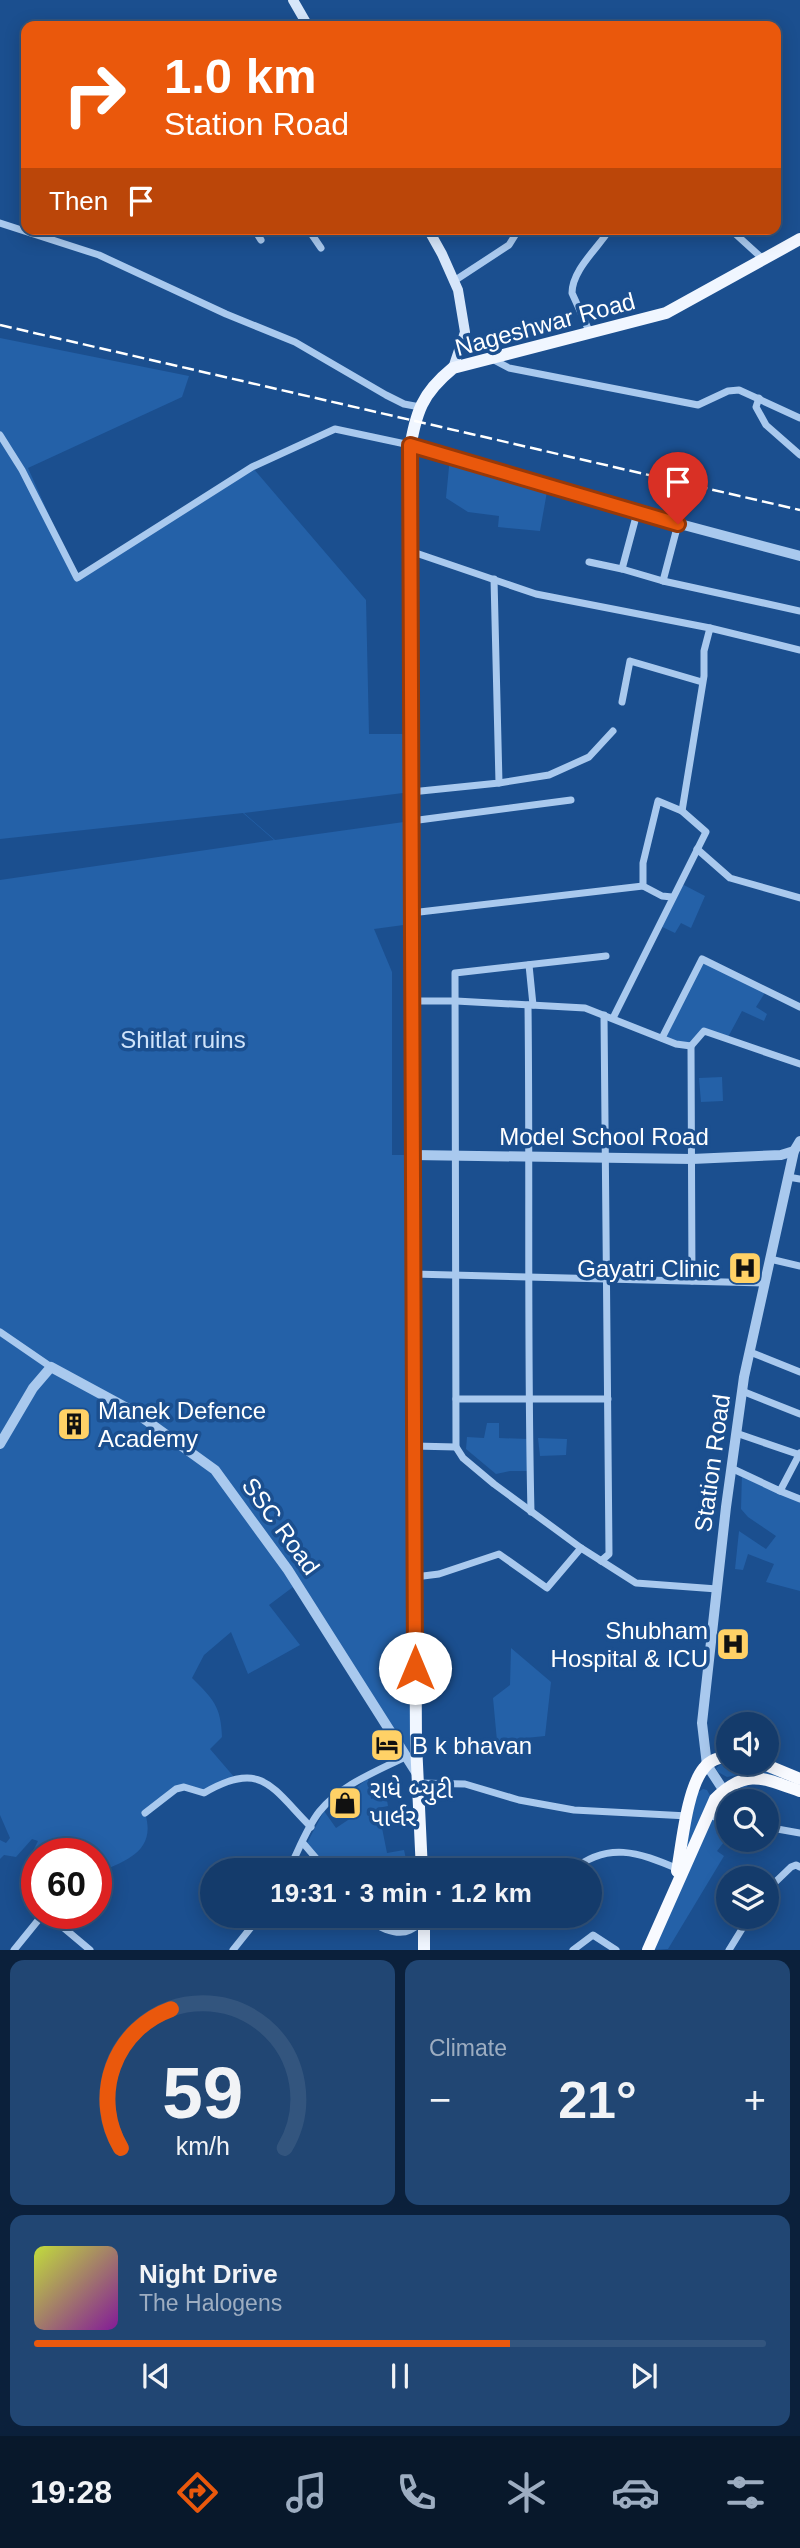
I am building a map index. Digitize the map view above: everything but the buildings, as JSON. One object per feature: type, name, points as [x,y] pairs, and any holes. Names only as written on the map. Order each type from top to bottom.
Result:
[{"type":"highway","points":[[674,1892],[693,1787],[707,1765],[716,1759]]},
{"type":"highway","points":[[779,1770],[800,1779]]},
{"type":"highway","points":[[727,1789],[742,1779],[763,1778],[800,1791]]},
{"type":"highway","points":[[648,1950],[716,1798]]},
{"type":"main road","points":[[293,0],[305,21]]},
{"type":"main road","points":[[431,235],[454,281],[465,332],[453,368]]},
{"type":"main road","name":"Nageshwar Road","points":[[421,1858],[416,1777],[409,550],[410,445],[416,415],[435,382],[453,368],[666,313],[800,239]]},
{"type":"main road","points":[[424,1950],[427,1928]]},
{"type":"street","points":[[0,223],[21,230]]},
{"type":"street","points":[[37,235],[99,255],[226,314],[295,342],[386,396],[420,407]]},
{"type":"street","points":[[258,235],[261,240]]},
{"type":"street","points":[[312,235],[321,248]]},
{"type":"street","points":[[454,281],[509,245],[515,235]]},
{"type":"street","points":[[590,333],[572,293],[572,286],[606,235]]},
{"type":"street","points":[[737,235],[763,259]]},
{"type":"street","points":[[491,359],[509,368],[698,405],[728,391],[738,390],[800,418]]},
{"type":"street","points":[[758,398],[756,407],[766,425],[800,455]]},
{"type":"street","points":[[0,435],[22,470],[77,578],[252,467],[335,429],[410,445],[637,513],[800,556]]},
{"type":"street","points":[[622,569],[637,513]]},
{"type":"street","points":[[663,581],[678,524]]},
{"type":"street","points":[[409,550],[536,594],[710,628],[800,650]]},
{"type":"street","points":[[589,562],[800,611]]},
{"type":"street","points":[[494,579],[499,783]]},
{"type":"street","points":[[682,811],[702,682],[704,650],[710,628]]},
{"type":"street","points":[[622,702],[629,661],[702,682]]},
{"type":"street","points":[[411,792],[549,775],[589,757],[613,731]]},
{"type":"street","points":[[411,821],[571,800]]},
{"type":"street","points":[[613,1018],[706,832],[682,811],[659,802],[643,863],[642,886]]},
{"type":"street","points":[[697,849],[730,878],[800,898]]},
{"type":"street","points":[[411,913],[642,886],[662,896],[672,897]]},
{"type":"street","points":[[606,956],[455,973],[456,1447],[463,1458],[531,1511],[581,1548],[636,1583],[717,1589]]},
{"type":"street","points":[[662,1038],[702,959],[800,1007]]},
{"type":"street","points":[[529,965],[530,1157],[527,1277],[531,1511]]},
{"type":"street","points":[[412,1001],[585,1008],[676,1044],[691,1046]]},
{"type":"street","points":[[601,1561],[610,1554],[604,1015]]},
{"type":"street","points":[[692,1282],[691,1046],[704,1031],[800,1064]]},
{"type":"street","name":"Station Road","points":[[723,1789],[707,1765],[702,1723],[717,1589],[742,1391],[794,1151],[800,1141]]},
{"type":"street","name":"Model School Road","points":[[413,1155],[692,1159],[781,1155],[794,1151]]},
{"type":"street","points":[[788,1177],[800,1179]]},
{"type":"street","points":[[770,1259],[800,1266]]},
{"type":"street","points":[[413,1274],[765,1283]]},
{"type":"street","name":"SSC Road","points":[[0,1332],[51,1367],[136,1413],[215,1470],[288,1570],[407,1756],[416,1777]]},
{"type":"street","points":[[750,1352],[800,1372]]},
{"type":"street","points":[[0,1444],[33,1388],[51,1367]]},
{"type":"street","points":[[742,1391],[800,1414]]},
{"type":"street","points":[[456,1399],[608,1399]]},
{"type":"street","points":[[736,1433],[800,1455],[780,1491]]},
{"type":"street","points":[[414,1446],[456,1447]]},
{"type":"street","points":[[732,1468],[800,1499]]},
{"type":"street","points":[[415,1577],[439,1574],[499,1554],[547,1588],[581,1548]]},
{"type":"street","points":[[295,1858],[319,1813],[334,1797],[361,1779],[407,1756]]},
{"type":"street","points":[[416,1777],[465,1784],[519,1800],[574,1810],[688,1816]]},
{"type":"street","points":[[145,1813],[176,1789],[184,1787],[204,1793],[226,1780],[253,1779],[270,1785],[282,1795],[311,1828]]},
{"type":"street","points":[[707,1815],[716,1817]]},
{"type":"street","points":[[779,1829],[800,1833]]},
{"type":"street","points":[[303,1843],[316,1858]]},
{"type":"street","points":[[592,1858],[615,1851],[642,1853],[678,1869]]},
{"type":"street","points":[[779,1879],[791,1867],[800,1867]]},
{"type":"street","points":[[233,1950],[250,1928]]},
{"type":"street","points":[[382,1928],[404,1932],[413,1928]]},
{"type":"street","points":[[14,1950],[32,1929]]},
{"type":"street","points":[[64,1929],[90,1950]]},
{"type":"street","points":[[730,1950],[742,1929]]},
{"type":"street","points":[[573,1950],[593,1935],[616,1950]]},
{"type":"green space","name":"Shitlat ruins","points":[[0,338],[189,376],[182,397],[28,468],[77,578],[252,467],[366,600],[369,734],[410,734],[411,792],[244,813],[275,840],[411,821],[411,924],[374,929],[392,972],[392,1155],[413,1155],[416,1772],[297,1584],[269,1605],[300,1645],[248,1674],[231,1632],[204,1655],[192,1678],[218,1710],[222,1737],[210,1749],[235,1778],[204,1793],[184,1787],[145,1813],[148,1826],[143,1846],[128,1859],[112,1866],[112,1838],[21,1838],[21,1851],[16,1857],[4,1855],[0,1859],[0,1840],[6,1843],[10,1838],[0,1815],[0,880],[274,840],[243,813],[0,839]],"holes":[[[66,1374],[137,1407],[150,1422]]]},
{"type":"green space","points":[[450,457],[548,486],[540,531],[498,527],[499,516],[468,512],[446,498]]},
{"type":"green space","points":[[680,883],[705,896],[691,928],[681,923],[675,933],[658,925]]},
{"type":"green space","points":[[702,959],[766,991],[756,1007],[767,1014],[764,1021],[742,1011],[727,1039],[704,1031],[691,1046],[662,1038]]},
{"type":"green space","points":[[722,1077],[723,1101],[701,1102],[699,1078]]},
{"type":"green space","points":[[487,1423],[499,1423],[499,1438],[528,1439],[529,1471],[496,1474],[466,1449],[467,1437],[484,1438]]},
{"type":"green space","points":[[538,1438],[567,1439],[566,1455],[540,1456]]},
{"type":"green space","points":[[742,1473],[800,1499],[800,1591],[766,1582],[774,1564],[748,1554],[743,1570],[735,1569],[739,1531],[766,1549],[776,1536],[741,1509]]},
{"type":"green space","points":[[511,1648],[551,1682],[545,1736],[497,1741],[493,1698],[510,1685]]},
{"type":"green space","points":[[779,1773],[800,1781],[760,1775]]},
{"type":"green space","points":[[368,1778],[371,1799],[386,1795],[388,1806],[378,1808],[387,1853],[404,1850],[406,1858],[319,1858],[306,1845],[324,1811],[336,1828],[360,1812],[349,1794]]},
{"type":"green space","points":[[745,1783],[747,1786],[746,1789],[735,1789]]},
{"type":"green space","points":[[703,1789],[707,1790],[711,1797],[680,1872],[697,1793]]},
{"type":"green space","points":[[716,1808],[716,1852],[724,1856],[668,1949],[653,1950]]},
{"type":"railway","points":[[0,325],[800,510]]},
{"type":"place","name":"Gayatri Clinic","points":[[745,1268]]},
{"type":"place","name":"Manek Defence Academy","points":[[74,1424]]},
{"type":"place","name":"Shubham Hospital & ICU","points":[[733,1644]]},
{"type":"place","name":"B k bhavan","points":[[387,1745]]},
{"type":"place","name":"રાધે બ્યુટી પાર્લર","points":[[345,1803]]},
{"type":"route","points":[[415,1668],[410,445],[678,524]]}]
